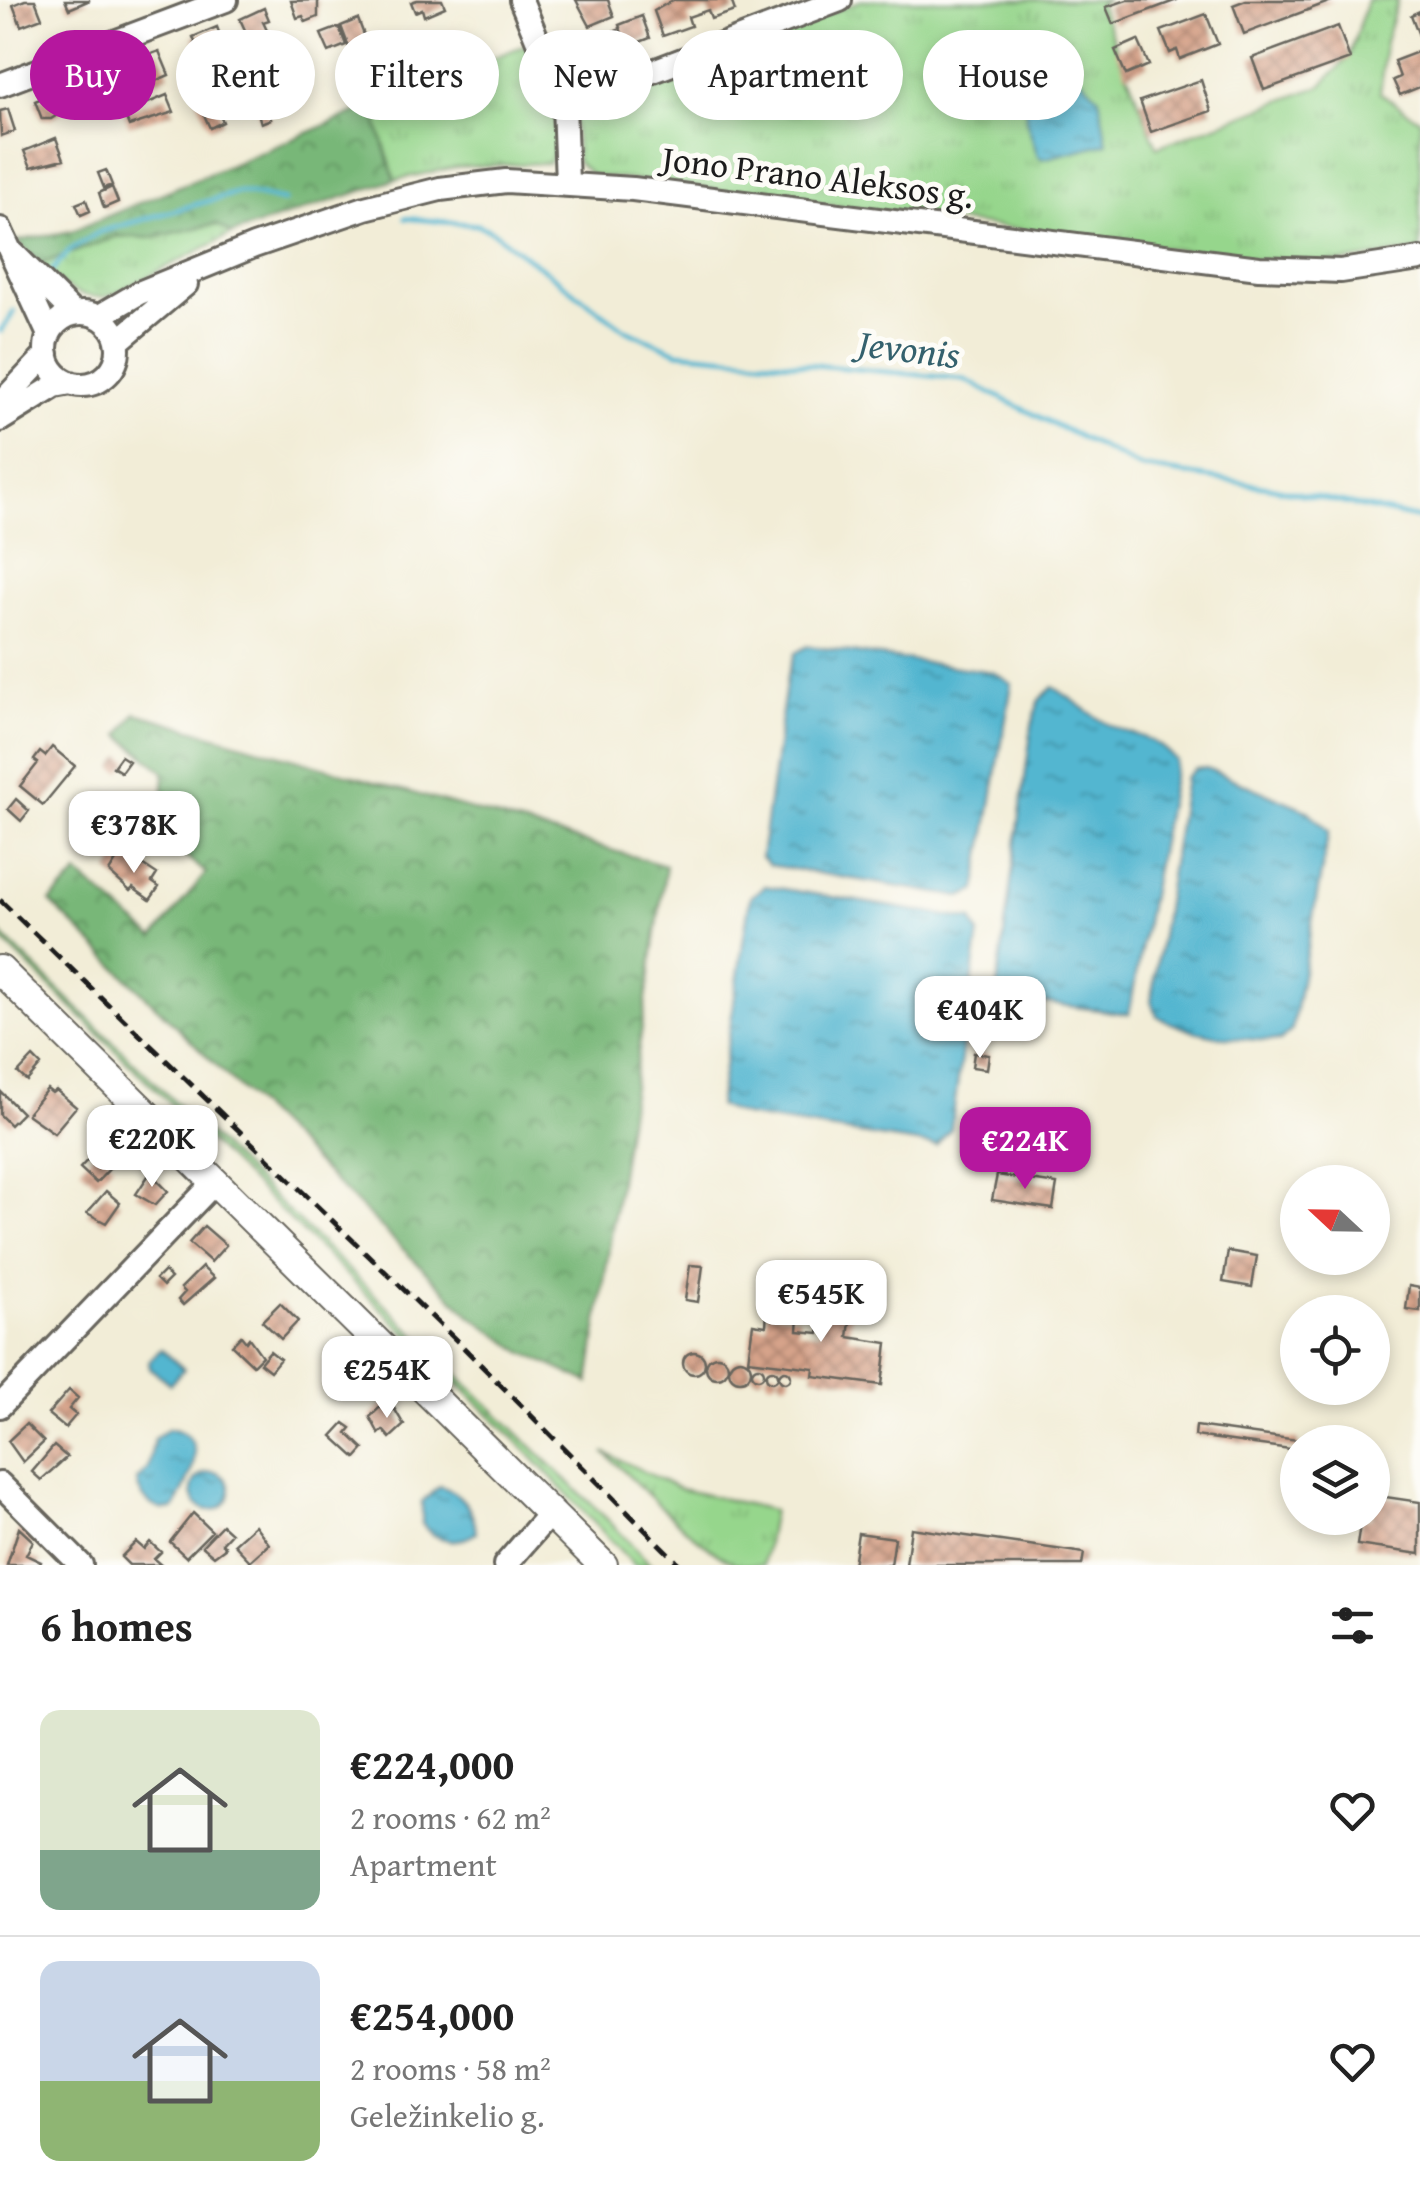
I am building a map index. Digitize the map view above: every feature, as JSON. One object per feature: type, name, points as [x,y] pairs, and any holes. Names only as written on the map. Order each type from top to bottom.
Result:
[{"type":"main road","points":[[0,970],[603,1565]]},
{"type":"street","points":[[0,86],[184,8],[226,0]]},
{"type":"street","points":[[521,0],[533,30]]},
{"type":"street","points":[[653,71],[840,0]]},
{"type":"street","points":[[565,120],[567,182]]},
{"type":"street","name":"Jono Prano Aleksos g.","points":[[86,315],[350,213],[424,192],[506,181],[567,182],[1259,268],[1340,272],[1420,259]]},
{"type":"street","points":[[0,420],[55,386],[92,384],[108,374],[116,359],[117,342],[110,327],[86,315],[4,239]]},
{"type":"street","points":[[4,239],[48,344],[55,372],[71,383]]},
{"type":"street","name":"Jono Prano Aleksos g.","points":[[117,342],[153,308],[217,262]]},
{"type":"street","points":[[0,404],[39,367],[59,322],[86,315]]},
{"type":"street","points":[[0,1406],[215,1182]]},
{"type":"street","points":[[0,1484],[82,1565]]},
{"type":"street","points":[[504,1565],[552,1511]]},
{"type":"green space","points":[[863,0],[1108,0],[1099,4],[1157,147],[1321,86],[1349,57],[1367,0],[1398,0],[1385,42],[1380,93],[1420,120],[1420,250],[1338,263],[1260,260],[592,175],[577,162],[574,120],[653,120],[653,80],[673,72],[673,120],[903,120],[903,30],[784,30]]},
{"type":"green space","points":[[519,47],[519,120],[556,120],[555,148],[549,163],[456,167],[395,180],[376,120],[499,120],[499,55]]},
{"type":"green space","points":[[338,120],[376,120],[395,180],[232,234],[216,224],[149,238],[118,236],[40,264],[17,241],[72,231]]},
{"type":"green space","points":[[199,224],[225,226],[232,234],[109,296],[88,296],[70,290],[40,264],[118,236],[149,238]]},
{"type":"green space","points":[[136,713],[666,866],[589,1383],[522,1352],[470,1315],[50,902],[78,874],[154,938],[206,873],[164,839],[164,772],[120,735]]},
{"type":"green space","points":[[0,933],[651,1565],[634,1565],[516,1440],[0,938]]},
{"type":"green space","points":[[604,1452],[680,1489],[773,1510],[763,1565],[739,1565],[708,1546],[669,1515]]},
{"type":"water","points":[[1084,81],[1099,97],[1107,143],[1043,159],[1038,156],[1026,120],[1084,120]]},
{"type":"water","points":[[808,646],[993,672],[1012,684],[976,891],[961,897],[769,865],[761,857],[787,677],[795,653]]},
{"type":"water","points":[[1053,687],[1099,719],[1157,744],[1176,761],[1129,1014],[1008,998],[997,987],[1032,725],[1039,700]]},
{"type":"water","points":[[1206,768],[1307,810],[1329,831],[1292,1030],[1280,1041],[1232,1038],[1186,1029],[1157,1016],[1151,1001],[1185,778],[1195,769]]},
{"type":"water","points":[[765,886],[972,920],[979,934],[951,1129],[936,1146],[744,1116],[718,1106],[750,897]]},
{"type":"water","points":[[1026,1115],[1091,1123],[1090,1134],[1025,1126]]},
{"type":"water","points":[[161,1349],[184,1369],[170,1384],[150,1368],[149,1361]]},
{"type":"water","points":[[169,1428],[191,1440],[194,1461],[175,1508],[168,1510],[150,1503],[137,1480],[148,1469],[154,1439]]},
{"type":"water","points":[[211,1472],[224,1478],[230,1491],[224,1504],[211,1510],[198,1504],[192,1491],[198,1478]]},
{"type":"water","points":[[439,1486],[454,1492],[465,1503],[476,1533],[447,1540],[422,1524],[422,1502]]},
{"type":"building","points":[[35,0],[42,18],[21,26],[13,5]]},
{"type":"building","points":[[65,0],[90,0],[69,9]]},
{"type":"building","points":[[318,0],[318,17],[306,22],[303,16],[297,18],[291,1]]},
{"type":"building","points":[[442,0],[445,7],[424,16],[422,9],[415,12],[411,2]]},
{"type":"building","points":[[576,0],[608,0],[614,16],[590,26]]},
{"type":"building","points":[[673,0],[731,0],[735,11],[711,19],[708,10],[688,17],[691,26],[663,36],[654,11]]},
{"type":"building","points":[[1127,0],[1177,0],[1113,24],[1106,7]]},
{"type":"building","points":[[1246,0],[1334,0],[1244,34],[1233,5]]},
{"type":"building","points":[[264,8],[269,20],[263,22],[267,30],[245,30],[240,19]]},
{"type":"building","points":[[1420,11],[1420,38],[1411,15]]},
{"type":"building","points":[[1206,14],[1218,44],[1180,59],[1177,50],[1170,53],[1161,31]]},
{"type":"building","points":[[642,16],[647,30],[621,30],[619,25]]},
{"type":"building","points":[[358,19],[362,30],[342,30],[341,26]]},
{"type":"building","points":[[1338,26],[1350,59],[1264,90],[1252,58]]},
{"type":"building","points":[[339,27],[340,30],[335,30],[335,50],[329,52],[321,34]]},
{"type":"building","points":[[1138,40],[1149,65],[1126,75],[1115,50]]},
{"type":"building","points":[[159,51],[169,75],[156,81]]},
{"type":"building","points":[[1420,51],[1420,87],[1400,95],[1393,80],[1400,77],[1394,61]]},
{"type":"building","points":[[1201,80],[1211,111],[1151,132],[1140,101]]},
{"type":"building","points":[[167,95],[174,112],[156,118],[156,100]]},
{"type":"building","points":[[8,109],[15,131],[1,136],[0,111]]},
{"type":"building","points":[[127,120],[148,120],[129,126]]},
{"type":"building","points":[[206,120],[222,120],[223,122],[210,128]]},
{"type":"building","points":[[56,138],[64,159],[31,167],[24,151]]},
{"type":"building","points":[[106,170],[112,185],[104,188],[98,173]]},
{"type":"building","points":[[112,187],[118,202],[104,208],[99,193]]},
{"type":"building","points":[[86,200],[90,211],[81,215],[76,204]]},
{"type":"building","points":[[52,747],[75,766],[43,805],[20,786],[38,763],[34,760],[40,752],[45,756]]},
{"type":"building","points":[[121,756],[129,761],[121,772],[113,767]]},
{"type":"building","points":[[16,799],[29,811],[21,821],[8,809]]},
{"type":"building","points":[[122,851],[157,874],[152,882],[159,887],[150,900],[133,888],[130,891],[109,872]]},
{"type":"building","points":[[974,1053],[989,1055],[987,1069],[972,1067]]},
{"type":"building","points":[[33,1057],[41,1065],[27,1081],[18,1073]]},
{"type":"building","points":[[47,1089],[52,1093],[56,1090],[76,1107],[54,1133],[27,1114]]},
{"type":"building","points":[[0,1091],[22,1113],[10,1125],[0,1115]]},
{"type":"building","points":[[105,1131],[118,1144],[106,1157],[113,1165],[96,1183],[80,1168],[94,1153],[92,1144]]},
{"type":"building","points":[[150,1173],[168,1191],[155,1205],[136,1194]]},
{"type":"building","points":[[997,1175],[1057,1184],[1053,1209],[992,1200]]},
{"type":"building","points":[[106,1191],[120,1203],[106,1223],[87,1213]]},
{"type":"building","points":[[204,1226],[226,1245],[211,1262],[189,1243]]},
{"type":"building","points":[[1228,1251],[1257,1256],[1252,1287],[1223,1282]]},
{"type":"building","points":[[690,1265],[703,1266],[698,1302],[685,1300]]},
{"type":"building","points":[[202,1267],[214,1278],[183,1305],[178,1300],[185,1292],[181,1288]]},
{"type":"building","points":[[164,1271],[171,1278],[163,1286],[156,1279]]},
{"type":"building","points":[[1409,1286],[1420,1288],[1420,1311],[1406,1309]]},
{"type":"building","points":[[824,1295],[853,1299],[848,1337],[887,1343],[882,1385],[813,1376],[814,1368],[748,1360],[753,1324],[766,1326],[767,1312],[799,1317],[798,1331],[819,1333]]},
{"type":"building","points":[[280,1303],[298,1321],[281,1339],[262,1321]]},
{"type":"building","points":[[241,1336],[246,1342],[249,1338],[262,1356],[253,1365],[232,1345]]},
{"type":"building","points":[[270,1351],[280,1359],[270,1371],[260,1363]]},
{"type":"building","points":[[694,1352],[705,1363],[694,1374],[683,1363]]},
{"type":"building","points":[[717,1356],[728,1367],[717,1378],[706,1367]]},
{"type":"building","points":[[740,1359],[751,1370],[740,1381],[729,1370]]},
{"type":"building","points":[[758,1367],[764,1373],[758,1379],[752,1373]]},
{"type":"building","points":[[772,1370],[778,1376],[772,1382],[766,1376]]},
{"type":"building","points":[[785,1371],[791,1377],[785,1383],[779,1377]]},
{"type":"building","points":[[69,1390],[78,1398],[69,1409],[76,1415],[65,1428],[48,1414]]},
{"type":"building","points":[[384,1403],[391,1411],[394,1408],[404,1425],[390,1438],[383,1430],[379,1434],[370,1417]]},
{"type":"building","points":[[344,1423],[351,1428],[347,1433],[364,1449],[356,1458],[332,1436]]},
{"type":"building","points":[[26,1424],[44,1442],[23,1462],[8,1441]]},
{"type":"building","points":[[1196,1426],[1280,1438],[1280,1448],[1195,1436]]},
{"type":"building","points":[[54,1446],[67,1457],[41,1480],[32,1472]]},
{"type":"building","points":[[1390,1498],[1420,1502],[1420,1554],[1357,1545],[1358,1535],[1390,1535]]},
{"type":"building","points":[[193,1513],[212,1531],[186,1557],[170,1542]]},
{"type":"building","points":[[222,1525],[231,1533],[222,1543],[226,1547],[214,1556],[202,1546]]},
{"type":"building","points":[[255,1525],[269,1544],[250,1561],[234,1544]]},
{"type":"building","points":[[19,1528],[33,1541],[26,1555],[41,1562],[40,1565],[7,1565]]},
{"type":"building","points":[[911,1528],[1084,1553],[1082,1565],[906,1565]]},
{"type":"building","points":[[858,1533],[895,1538],[891,1565],[853,1565]]},
{"type":"building","points":[[136,1542],[144,1549],[150,1542],[161,1552],[154,1559],[161,1565],[129,1565],[121,1557]]},
{"type":"waterway","name":"Jevonis","points":[[52,271],[70,250],[99,232],[240,192],[284,201]]},
{"type":"waterway","name":"Jevonis","points":[[405,218],[478,225],[493,232],[626,330],[678,352],[963,379],[1140,467],[1269,487],[1420,519]]},
{"type":"waterway","name":"Jevonis","points":[[1,331],[14,312]]},
{"type":"railway","points":[[0,900],[457,1341],[680,1565]]}]
